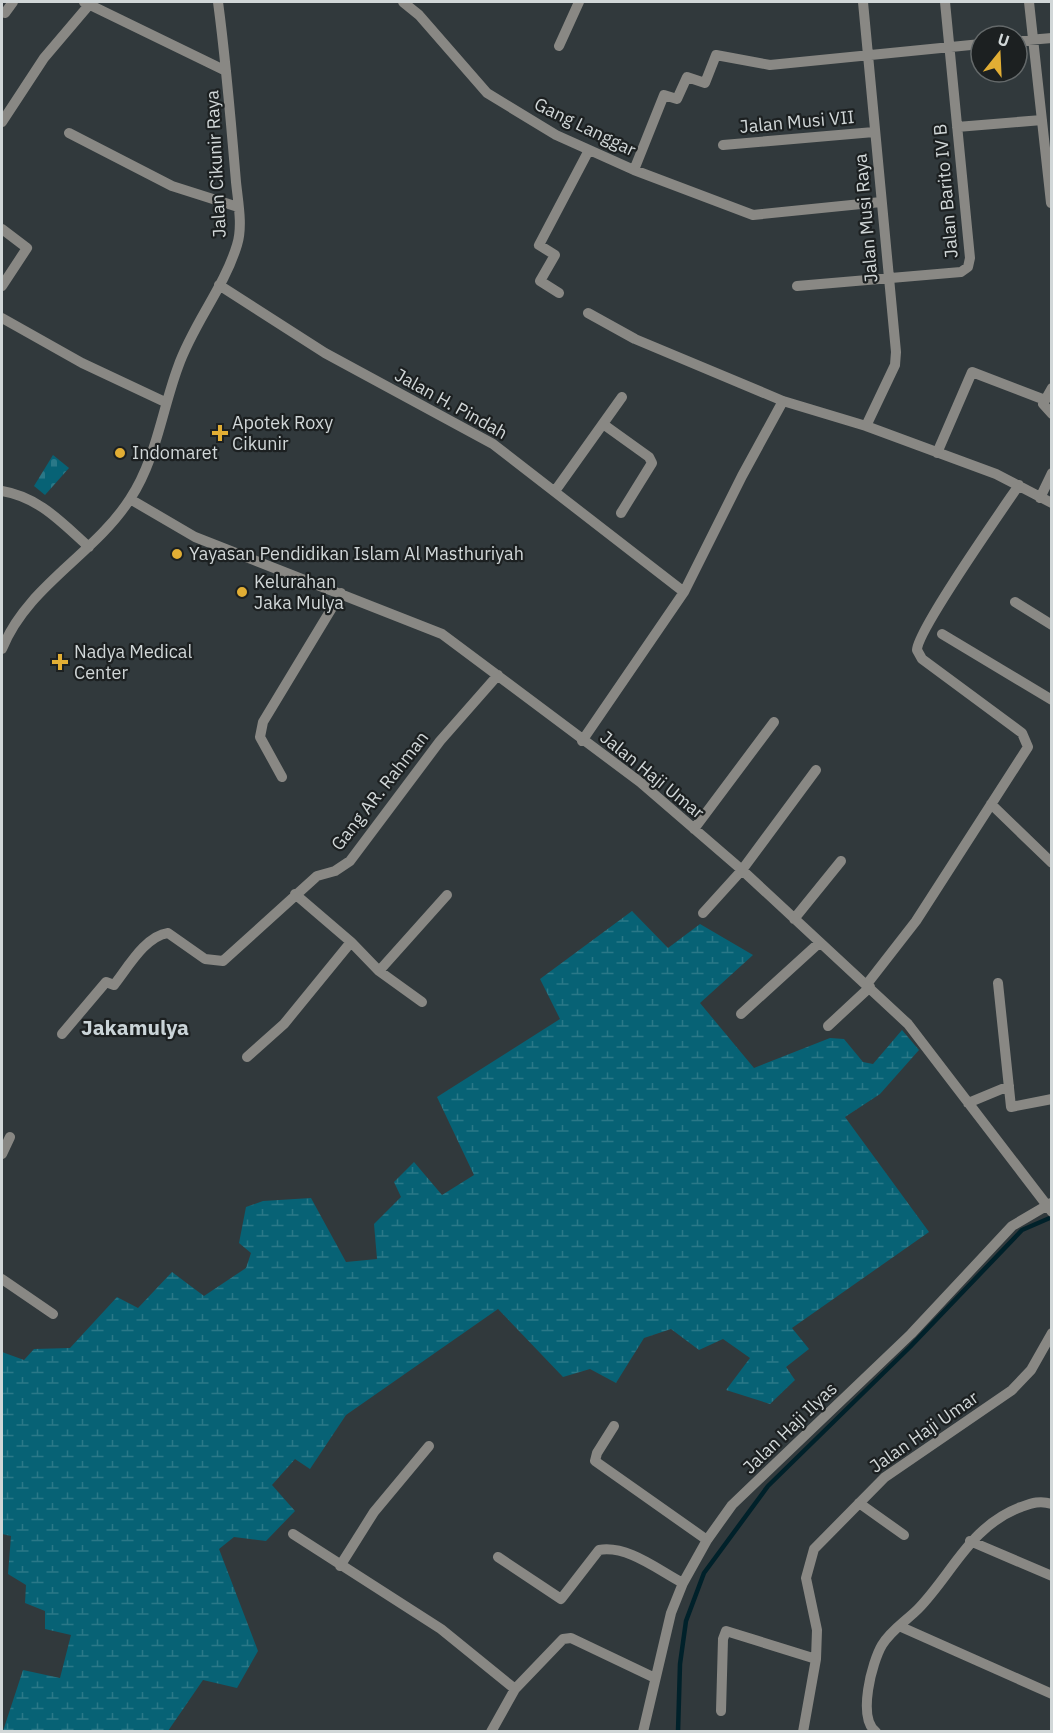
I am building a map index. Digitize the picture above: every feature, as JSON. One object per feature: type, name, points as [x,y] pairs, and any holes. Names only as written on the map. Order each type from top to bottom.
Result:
[{"type":"street","points":[[5,13],[13,2]]},
{"type":"street","name":"Jalan Cikunir Raya","points":[[2,649],[19,614],[89,547],[130,499],[145,471],[165,402],[184,349],[219,285],[238,243],[238,207],[218,2]]},
{"type":"street","name":"Gang Langgar","points":[[403,2],[419,15],[487,93],[556,135],[634,170],[753,215],[881,202]]},
{"type":"street","points":[[559,46],[579,2]]},
{"type":"street","name":"Jalan Musi Raya","points":[[863,2],[887,278],[895,337],[895,365],[866,426]]},
{"type":"street","name":"Jalan Barito IV B","points":[[797,286],[961,272],[968,267],[970,258],[945,2]]},
{"type":"street","points":[[1029,2],[1051,203]]},
{"type":"street","points":[[2,122],[44,58],[86,3],[226,71]]},
{"type":"street","points":[[1029,40],[1052,38]]},
{"type":"street","points":[[634,170],[664,94],[677,99],[687,77],[705,83],[716,55],[770,65],[969,45]]},
{"type":"street","points":[[957,127],[1042,120]]},
{"type":"street","name":"Jalan Musi VII","points":[[723,145],[874,132]]},
{"type":"street","points":[[69,133],[172,186],[238,207]]},
{"type":"street","points":[[559,293],[540,281],[555,255],[539,245],[589,150]]},
{"type":"street","points":[[2,229],[27,248],[2,286]]},
{"type":"street","name":"Jalan H. Pindah","points":[[219,285],[325,353],[493,444],[684,592]]},
{"type":"street","points":[[588,313],[635,339],[783,401],[866,426],[996,474],[1052,503]]},
{"type":"street","points":[[2,318],[82,363],[165,402]]},
{"type":"street","points":[[937,453],[972,372],[1045,400]]},
{"type":"street","points":[[1052,388],[1045,400],[1045,408],[1052,414]]},
{"type":"street","points":[[555,491],[622,397]]},
{"type":"street","points":[[582,741],[684,592],[756,448],[783,401]]},
{"type":"street","points":[[603,424],[649,457],[652,463],[621,513]]},
{"type":"street","points":[[1040,498],[1052,473]]},
{"type":"street","points":[[828,1026],[869,986],[916,921],[1028,747],[1027,740],[922,659],[917,645],[1018,485]]},
{"type":"street","points":[[2,491],[22,494],[39,503],[89,547]]},
{"type":"street","name":"Jalan Haji Umar","points":[[130,499],[195,537],[246,559],[341,593],[442,634],[639,783],[742,870],[908,1024],[1050,1208]]},
{"type":"street","points":[[282,777],[260,737],[263,722],[341,593]]},
{"type":"street","points":[[1015,602],[1052,625]]},
{"type":"street","points":[[942,634],[1052,700]]},
{"type":"street","name":"Gang AR. Rahman","points":[[62,1034],[106,982],[114,985],[146,946],[160,934],[168,933],[205,958],[223,961],[317,876],[335,871],[350,861],[446,733],[498,675]]},
{"type":"street","points":[[694,829],[774,722]]},
{"type":"street","points":[[703,913],[742,870],[816,770]]},
{"type":"street","points":[[991,804],[1052,863]]},
{"type":"street","points":[[794,919],[841,861]]},
{"type":"street","points":[[295,894],[351,942],[379,971],[422,1002]]},
{"type":"street","points":[[379,971],[447,895]]},
{"type":"street","points":[[247,1057],[284,1024],[351,942]]},
{"type":"street","points":[[741,1014],[819,943]]},
{"type":"street","points":[[998,983],[1011,1107],[1052,1099]]},
{"type":"street","points":[[969,1103],[1009,1086]]},
{"type":"street","points":[[2,1154],[10,1137]]},
{"type":"street","name":"Jalan Haji Ilyas","points":[[643,1731],[671,1613],[683,1583],[707,1540],[732,1505],[911,1334],[1011,1226],[1050,1208]]},
{"type":"street","points":[[2,1279],[53,1314]]},
{"type":"street","name":"Jalan Haji Umar","points":[[803,1731],[816,1659],[817,1630],[806,1578],[810,1556],[820,1539],[885,1477],[1012,1390],[1031,1370],[1052,1333]]},
{"type":"street","points":[[614,1426],[597,1453],[595,1461],[707,1540]]},
{"type":"street","points":[[340,1566],[374,1512],[429,1446]]},
{"type":"street","points":[[876,1731],[868,1723],[867,1696],[878,1653],[899,1626],[918,1609],[970,1541],[1004,1514],[1039,1501],[1052,1504]]},
{"type":"street","points":[[859,1503],[904,1535]]},
{"type":"street","points":[[293,1534],[441,1629],[515,1689]]},
{"type":"street","points":[[970,1541],[1052,1576]]},
{"type":"street","points":[[498,1557],[561,1599],[599,1550],[612,1548],[624,1551],[683,1583]]},
{"type":"street","points":[[899,1626],[1052,1694]]},
{"type":"street","points":[[721,1711],[723,1639],[726,1631],[816,1659]]},
{"type":"street","points":[[491,1731],[515,1689],[552,1647],[563,1639],[572,1638],[655,1678]]},
{"type":"green space","points":[[53,455],[69,468],[45,495],[34,486]]},
{"type":"green space","points":[[632,911],[668,948],[700,924],[753,955],[700,1003],[754,1068],[830,1038],[844,1039],[863,1062],[873,1064],[902,1030],[919,1050],[880,1094],[845,1117],[929,1232],[792,1328],[809,1349],[786,1367],[795,1380],[770,1404],[726,1390],[750,1358],[723,1339],[699,1350],[671,1329],[644,1338],[616,1383],[590,1369],[563,1377],[498,1309],[346,1415],[310,1469],[295,1459],[272,1485],[295,1511],[266,1541],[234,1537],[219,1549],[258,1651],[237,1688],[203,1680],[168,1731],[3,1731],[23,1670],[60,1678],[71,1635],[45,1629],[45,1611],[25,1603],[26,1585],[8,1574],[11,1536],[2,1534],[2,1352],[24,1360],[34,1349],[70,1348],[117,1297],[138,1308],[172,1272],[204,1296],[246,1268],[251,1253],[239,1243],[246,1207],[263,1201],[311,1198],[346,1262],[377,1259],[374,1224],[401,1197],[394,1182],[414,1162],[442,1195],[474,1175],[437,1097],[560,1019],[540,979]]},
{"type":"waterway","points":[[678,1732],[680,1664],[686,1621],[704,1573],[768,1486],[910,1347],[1022,1230],[1052,1217]]},
{"type":"place","name":"Apotek Roxy Cikunir","points":[[220,433]]},
{"type":"place","name":"Indomaret","points":[[120,453]]},
{"type":"place","name":"Yayasan Pendidikan Islam Al Masthuriyah","points":[[177,554]]},
{"type":"place","name":"Kelurahan Jaka Mulya","points":[[242,592]]},
{"type":"place","name":"Nadya Medical Center","points":[[60,662]]},
{"type":"district","name":"Jakamulya","points":[[135,1028]]}]
